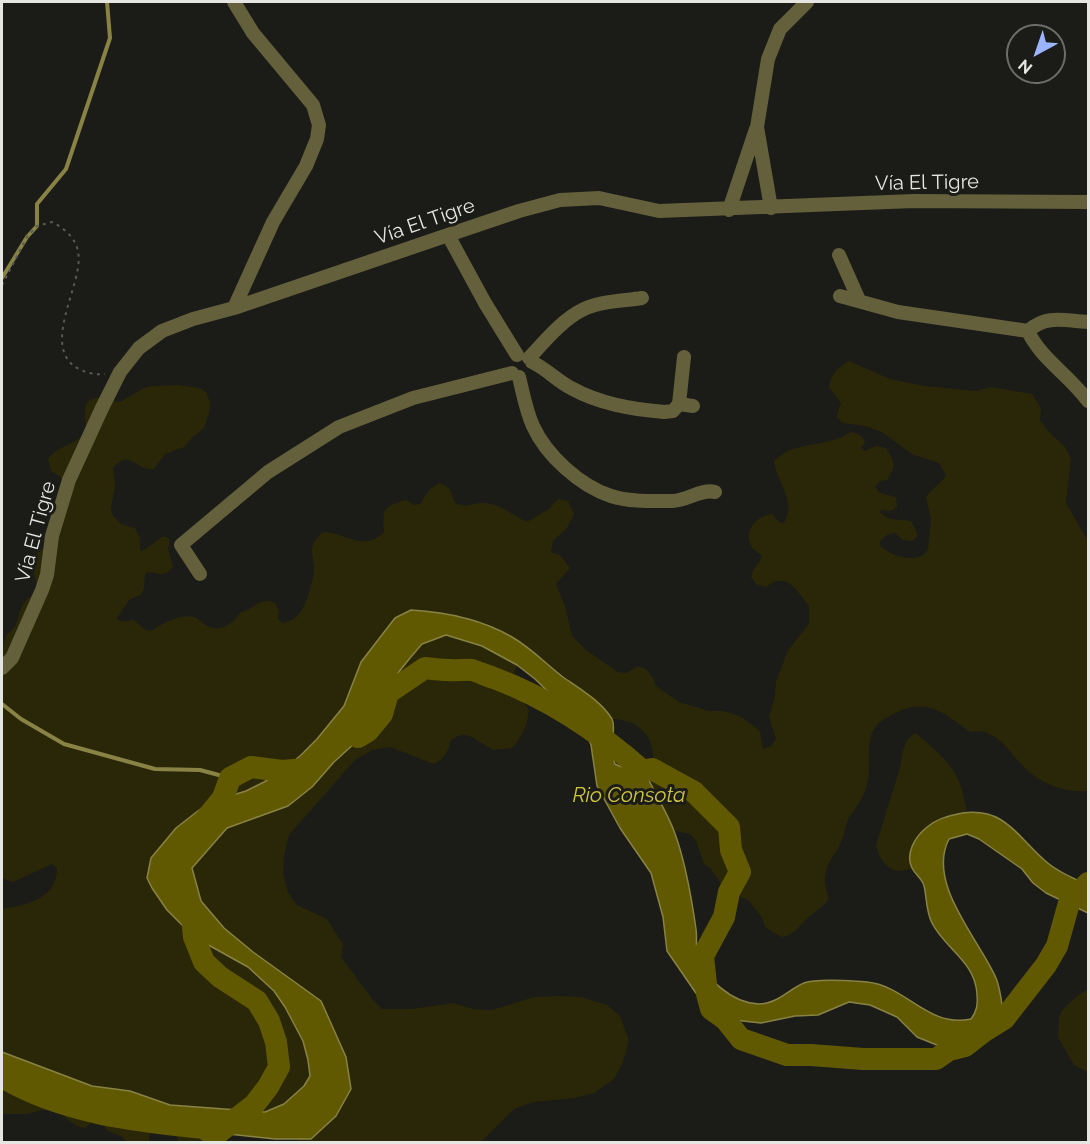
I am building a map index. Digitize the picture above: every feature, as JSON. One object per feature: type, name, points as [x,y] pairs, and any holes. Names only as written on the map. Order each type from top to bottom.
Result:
[{"type":"street","points":[[234,2],[253,33],[313,105],[319,125],[317,139],[306,166],[273,222],[234,308]]},
{"type":"street","points":[[729,210],[758,127],[768,59],[780,29],[807,2]]},
{"type":"street","points":[[758,127],[771,208]]},
{"type":"street","name":"Vía El Tigre","points":[[2,668],[12,658],[42,590],[47,575],[52,536],[69,480],[120,372],[139,348],[162,332],[193,319],[234,308],[448,234],[560,200],[599,198],[659,211],[914,201],[1089,201]]},
{"type":"street","points":[[200,574],[181,544],[268,472],[339,427],[413,398],[515,375],[525,376],[530,373],[526,358],[485,303],[448,234]]},
{"type":"street","points":[[839,255],[858,300]]},
{"type":"street","points":[[840,296],[910,314],[1028,331],[1037,323],[1048,319],[1089,322]]},
{"type":"street","points":[[642,298],[597,305],[581,310],[526,358],[510,361],[509,367],[515,375],[532,425],[543,444],[579,479],[610,496],[636,501],[675,501],[709,490],[715,492]]},
{"type":"street","points":[[1028,331],[1040,351],[1077,385],[1089,401]]},
{"type":"street","points":[[526,358],[549,371],[569,387],[593,399],[609,404],[664,412],[686,405],[684,357]]},
{"type":"path","points":[[2,285],[27,237],[37,226],[52,222],[65,229],[78,251],[78,268],[64,315],[63,345],[67,358],[74,366],[87,373],[98,375],[120,372]]},
{"type":"shaded area","points":[[849,361],[890,379],[925,386],[976,391],[991,387],[1032,394],[1041,408],[1040,420],[1065,447],[1071,459],[1066,503],[1088,541],[1088,791],[1064,789],[1041,780],[1028,771],[1003,743],[988,733],[970,732],[951,718],[933,709],[914,707],[904,709],[883,720],[872,733],[865,791],[848,820],[842,840],[826,872],[825,882],[829,899],[794,932],[782,937],[766,928],[761,916],[748,900],[724,889],[711,869],[704,864],[696,841],[690,834],[675,831],[653,793],[650,777],[653,763],[651,744],[648,737],[637,726],[630,722],[612,719],[583,691],[511,636],[462,616],[395,618],[361,661],[344,706],[317,739],[282,771],[246,791],[223,798],[176,828],[151,858],[194,937],[248,967],[274,991],[285,1007],[303,1041],[308,1060],[310,1076],[304,1086],[284,1104],[265,1112],[170,1105],[130,1091],[92,1086],[2,1052],[2,909],[30,902],[46,894],[56,878],[57,868],[52,864],[13,882],[2,878],[2,650],[6,635],[14,628],[22,607],[38,588],[31,565],[37,553],[47,546],[72,492],[59,476],[51,471],[48,459],[56,451],[83,435],[86,425],[85,408],[90,400],[99,398],[120,402],[144,388],[177,385],[200,388],[206,392],[210,402],[204,428],[184,447],[165,454],[154,469],[147,469],[128,460],[119,462],[113,468],[115,486],[111,509],[113,516],[121,524],[135,528],[140,538],[140,551],[163,536],[170,539],[168,549],[173,566],[165,573],[147,572],[141,595],[130,599],[117,618],[120,621],[134,620],[150,631],[171,620],[188,616],[211,627],[221,628],[234,620],[241,612],[261,602],[270,601],[275,603],[279,611],[278,619],[283,623],[290,621],[298,616],[307,599],[314,573],[313,545],[323,532],[354,540],[369,541],[384,532],[384,513],[389,507],[406,500],[414,505],[420,504],[429,490],[439,483],[450,490],[455,503],[463,506],[483,503],[495,505],[527,522],[549,509],[558,499],[568,501],[574,514],[567,528],[553,541],[551,552],[560,555],[570,568],[556,584],[565,606],[572,636],[586,650],[618,672],[626,673],[638,666],[646,669],[656,686],[679,702],[709,711],[731,713],[743,718],[760,731],[763,749],[771,746],[776,739],[769,717],[776,682],[788,650],[809,624],[809,606],[791,584],[780,581],[773,582],[766,587],[756,584],[751,577],[762,556],[752,547],[749,540],[750,529],[766,515],[772,514],[779,522],[784,523],[787,515],[787,500],[774,461],[792,450],[832,441],[850,432],[863,438],[865,442],[861,448],[865,451],[876,446],[886,448],[893,461],[892,471],[887,480],[880,481],[875,487],[880,493],[896,497],[897,507],[891,511],[881,510],[880,513],[890,519],[911,521],[918,535],[912,541],[903,540],[892,533],[885,536],[879,544],[892,554],[910,558],[922,556],[928,549],[931,519],[926,497],[946,475],[939,463],[912,454],[882,432],[865,426],[843,423],[836,417],[841,403],[829,387],[830,382],[836,371]]},
{"type":"shaded area","points":[[446,635],[482,646],[517,665],[511,685],[529,710],[522,735],[512,748],[493,750],[472,737],[462,734],[451,740],[446,754],[434,764],[390,747],[372,750],[355,760],[289,835],[283,874],[288,892],[297,905],[327,919],[343,944],[341,957],[382,1009],[412,1009],[454,1003],[473,1009],[492,1010],[534,997],[581,997],[607,1005],[620,1016],[629,1040],[623,1062],[614,1079],[594,1093],[575,1098],[534,1102],[514,1109],[481,1142],[299,1142],[297,1139],[311,1139],[320,1001],[224,928],[201,901],[192,868],[227,828],[288,806],[312,787],[382,714],[398,673],[422,644]]},
{"type":"shaded area","points":[[915,733],[941,756],[957,776],[968,813],[944,816],[910,857],[912,868],[898,871],[884,863],[876,845],[900,768],[902,754],[907,740]]},
{"type":"shaded area","points":[[1088,989],[1088,1072],[1074,1065],[1058,1037],[1062,1010]]},
{"type":"shaded area","points":[[2,1077],[41,1095],[86,1111],[93,1121],[85,1128],[77,1126],[58,1109],[27,1114],[2,1114]]},
{"type":"shaded area","points":[[102,1114],[168,1123],[163,1130],[152,1131],[149,1142],[126,1142],[123,1137],[106,1130]]},
{"type":"shaded area","points":[[180,1126],[218,1132],[223,1142],[178,1142],[176,1133]]},
{"type":"water","name":"Rio Consota","points":[[411,610],[463,618],[488,625],[512,637],[602,707],[613,723],[612,752],[615,764],[646,774],[674,831],[687,879],[700,962],[712,980],[739,999],[759,1004],[772,1002],[810,981],[867,982],[894,991],[942,1018],[971,1019],[977,1004],[975,983],[965,964],[932,923],[923,883],[910,863],[912,846],[922,832],[935,822],[953,815],[978,812],[1002,820],[1053,867],[1088,885],[1088,913],[1046,893],[1033,883],[1022,869],[979,839],[967,834],[949,839],[944,856],[944,874],[949,892],[996,978],[1000,993],[1004,1019],[987,1036],[949,1050],[917,1037],[897,1017],[870,1005],[849,1002],[818,1015],[795,1016],[761,1023],[725,1019],[700,999],[667,951],[663,917],[651,873],[620,828],[597,786],[591,745],[584,727],[535,679],[517,665],[482,646],[446,635],[422,644],[398,673],[382,714],[312,787],[288,806],[227,828],[192,868],[201,901],[224,928],[321,1001],[346,1057],[351,1089],[336,1116],[311,1139],[275,1139],[209,1132],[83,1110],[41,1095],[2,1077],[2,1052],[92,1086],[130,1091],[170,1105],[265,1112],[284,1104],[304,1086],[310,1076],[308,1060],[303,1041],[285,1007],[274,991],[248,967],[194,937],[167,910],[147,878],[151,858],[176,828],[203,807],[264,782],[301,755],[344,706],[361,662],[395,618]]},
{"type":"waterway","points":[[2,278],[27,237],[37,226],[37,204],[66,169],[110,38],[107,2]]},
{"type":"waterway","points":[[358,737],[368,731],[382,714],[388,693],[425,668],[472,670],[515,686],[554,706],[609,743],[643,771],[652,769],[694,792],[729,827],[731,850],[740,872],[729,892],[724,917],[703,956],[711,1009],[725,1019],[741,1039],[787,1055],[863,1059],[936,1059],[949,1050],[965,1046],[1004,1019],[1046,965],[1057,946],[1069,903],[1088,883]]},
{"type":"waterway","points":[[2,704],[21,719],[64,744],[155,769],[200,770],[230,778]]},
{"type":"waterway","points":[[204,821],[223,798],[230,778],[251,767],[282,771],[313,766]]},
{"type":"waterway","points":[[2,1077],[25,1089],[74,1107],[126,1118],[204,1128],[209,1132],[218,1133],[254,1105],[268,1087],[279,1067],[276,1042],[269,1021],[257,1001],[220,977],[204,962],[194,937],[191,907]]}]
